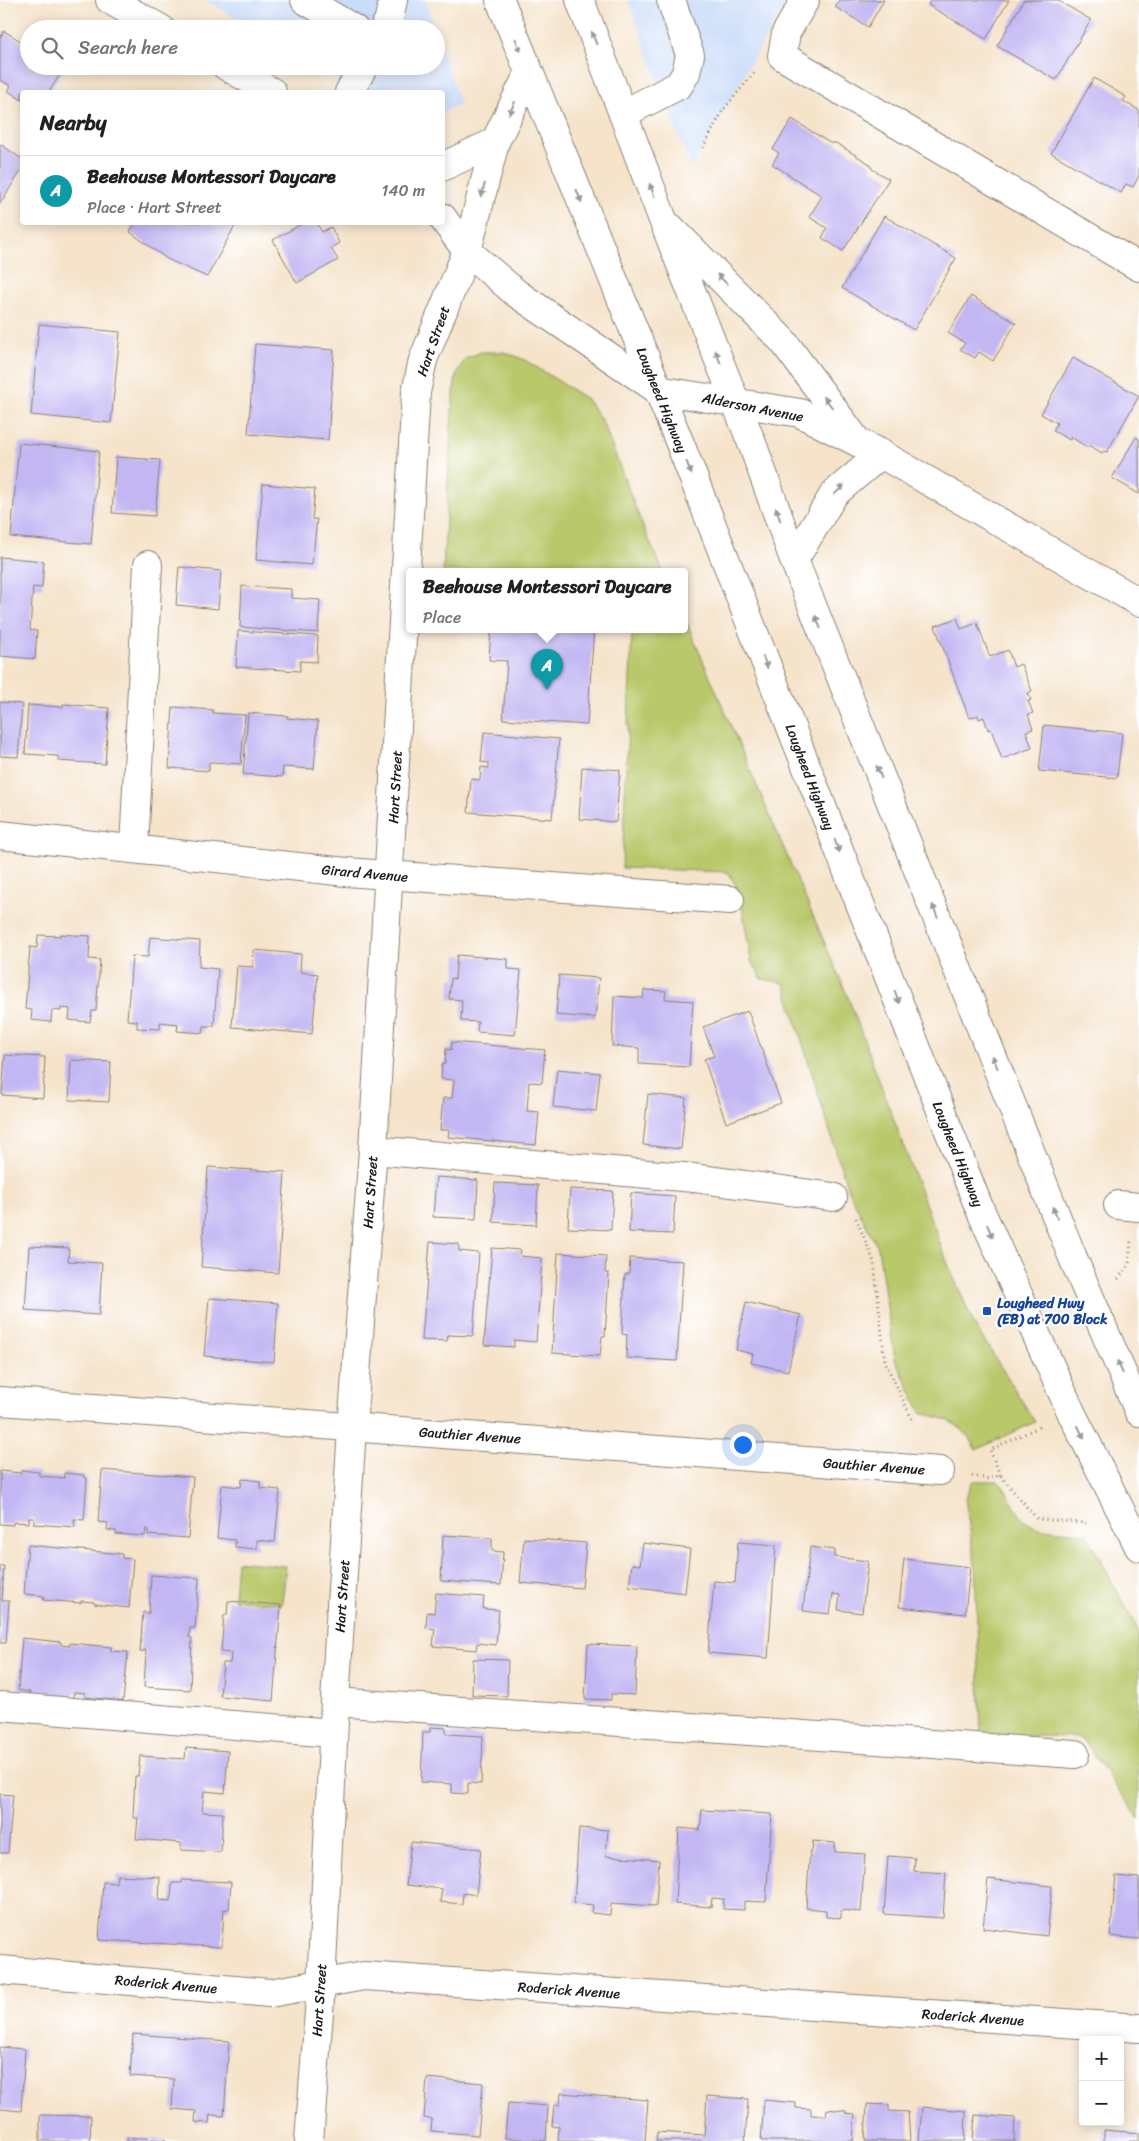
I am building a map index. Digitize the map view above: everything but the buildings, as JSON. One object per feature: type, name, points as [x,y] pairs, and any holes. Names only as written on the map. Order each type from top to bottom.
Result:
[{"type":"street","points":[[110,0],[144,20]]},
{"type":"street","points":[[305,0],[339,20]]},
{"type":"street","points":[[388,20],[392,0]]},
{"type":"street","name":"Lougheed Highway","points":[[500,0],[658,390],[978,1205],[1072,1414],[1139,1547]]},
{"type":"street","points":[[580,0],[663,220],[736,402],[794,560],[1073,1258],[1139,1412]]},
{"type":"street","points":[[623,114],[679,85],[686,73],[690,56],[671,0]]},
{"type":"street","points":[[805,0],[786,33],[782,56],[1139,267]]},
{"type":"street","name":"Hart Street","points":[[407,568],[416,392],[423,360],[467,251],[495,142],[529,73]]},
{"type":"street","points":[[242,75],[268,90]]},
{"type":"street","points":[[350,90],[359,75]]},
{"type":"street","points":[[445,166],[495,142]]},
{"type":"street","points":[[663,220],[782,341],[857,441]]},
{"type":"street","name":"Alderson Avenue","points":[[445,221],[467,251],[516,293],[658,390],[800,413],[881,454],[1139,602]]},
{"type":"street","points":[[794,560],[834,494],[881,454]]},
{"type":"street","points":[[134,849],[148,565]]},
{"type":"street","name":"Hart Street","points":[[309,2141],[321,1986],[333,1732],[352,1428],[373,1150],[406,578]]},
{"type":"street","name":"Girard Avenue","points":[[0,835],[390,876],[730,900]]},
{"type":"street","points":[[373,1150],[694,1178],[833,1197]]},
{"type":"street","name":"Gauthier Avenue","points":[[0,1401],[940,1471]]},
{"type":"street","points":[[335,1702],[1075,1754]]},
{"type":"street","points":[[0,1706],[333,1732]]},
{"type":"street","name":"Roderick Avenue","points":[[0,1970],[270,1993],[321,1986],[364,1976],[1139,2028]]},
{"type":"path","points":[[702,148],[724,110],[755,72]]},
{"type":"path","points":[[833,1197],[851,1207],[874,1262],[885,1362],[914,1421]]},
{"type":"path","points":[[1115,1284],[1130,1265],[1130,1206]]},
{"type":"path","points":[[1046,1424],[990,1450],[1000,1475],[1037,1520],[1086,1523]]},
{"type":"path","points":[[940,1471],[989,1479],[1000,1475]]},
{"type":"shaded area","points":[[205,0],[425,0],[432,20],[238,20]]},
{"type":"shaded area","points":[[628,0],[787,0],[691,169]]},
{"type":"shaded area","points":[[445,60],[460,104],[445,111],[445,90],[359,90],[333,75],[445,75]]},
{"type":"green space","points":[[481,352],[504,352],[525,360],[587,399],[603,423],[643,527],[662,568],[443,568],[452,410],[456,375],[465,359]]},
{"type":"green space","points":[[688,626],[848,997],[947,1262],[974,1324],[1035,1422],[976,1450],[967,1435],[954,1424],[947,1420],[922,1414],[895,1359],[878,1248],[848,1190],[784,983],[762,979],[751,961],[740,893],[728,872],[622,868],[632,633],[688,633]]},
{"type":"green space","points":[[973,1481],[998,1481],[1006,1490],[1020,1516],[1029,1524],[1045,1529],[1086,1533],[1139,1632],[1139,1819],[1085,1742],[1077,1737],[981,1735],[975,1563],[965,1498]]},
{"type":"green space","points":[[237,1561],[286,1566],[282,1604],[234,1599]]},
{"type":"place","name":"Beehouse Montessori Daycare","points":[[547,690]]},
{"type":"place","name":"Lougheed Hwy (EB) at 700 Block","points":[[987,1311]]}]
